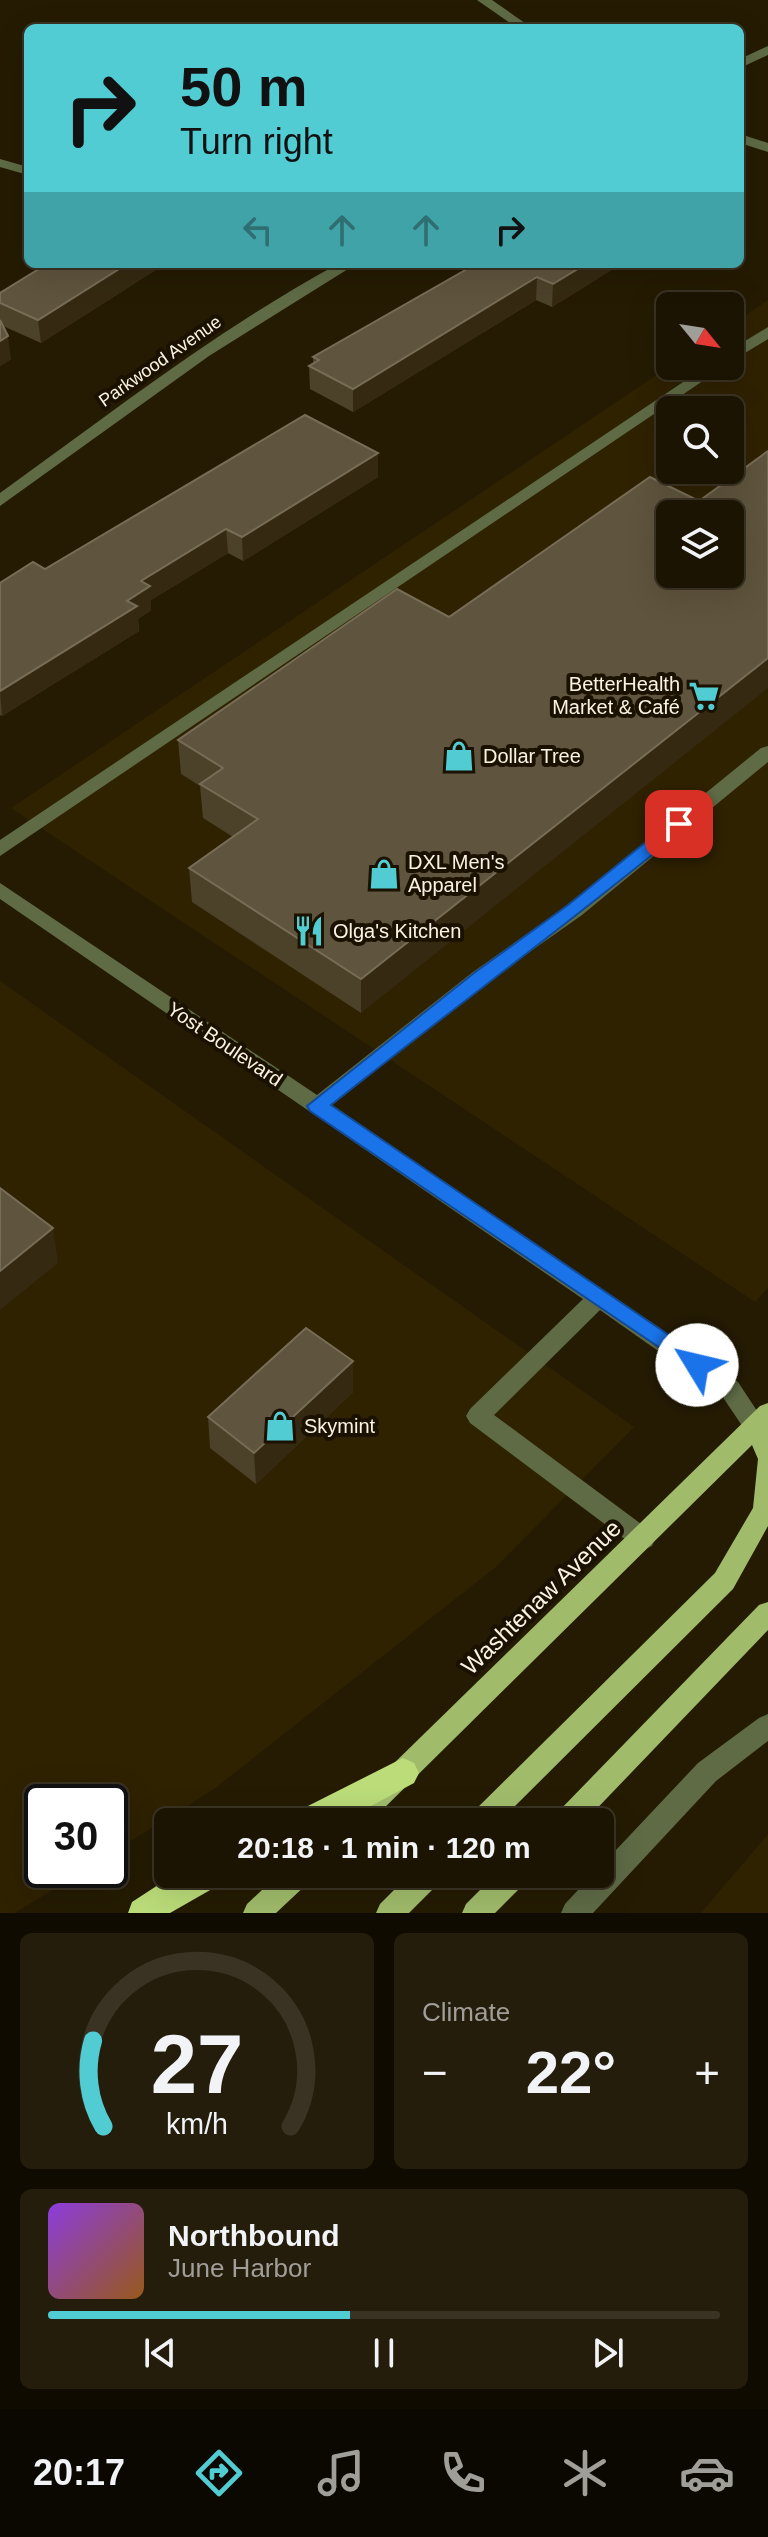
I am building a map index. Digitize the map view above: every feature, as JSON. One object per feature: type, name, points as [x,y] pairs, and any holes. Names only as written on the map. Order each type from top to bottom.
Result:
[{"type":"highway","points":[[336,1808],[403,1773]]},
{"type":"highway","points":[[144,1913],[181,1888]]},
{"type":"main road","points":[[762,1420],[768,1455]]},
{"type":"main road","name":"Washtenaw Avenue","points":[[367,1808],[762,1420]]},
{"type":"main road","points":[[495,1808],[724,1581],[765,1509],[768,1464]]},
{"type":"main road","points":[[580,1808],[768,1613]]},
{"type":"main road","points":[[257,1913],[283,1888]]},
{"type":"main road","points":[[390,1913],[415,1888]]},
{"type":"main road","points":[[476,1913],[501,1888]]},
{"type":"street","points":[[483,0],[520,24]]},
{"type":"street","points":[[744,62],[768,50]]},
{"type":"street","points":[[744,139],[768,148]]},
{"type":"street","points":[[0,163],[24,170]]},
{"type":"street","name":"Parkwood Avenue","points":[[0,501],[204,353],[294,294],[342,268]]},
{"type":"street","points":[[744,348],[768,332]]},
{"type":"street","points":[[0,849],[696,380]]},
{"type":"street","points":[[317,1106],[480,977],[575,910],[768,752]]},
{"type":"street","name":"Yost Boulevard","points":[[0,890],[599,1297],[730,1389],[762,1420]]},
{"type":"street","points":[[599,1297],[478,1416],[643,1539]]},
{"type":"street","points":[[575,1913],[707,1772],[768,1726]]},
{"type":"shaded area","points":[[768,300],[768,1288],[755,1302],[11,808],[656,375],[656,380],[744,380],[744,316]]},
{"type":"shaded area","points":[[0,981],[634,1427],[496,1567],[214,1789],[184,1808],[154,1808],[154,1826],[128,1843],[128,1784],[24,1784],[24,1888],[56,1888],[15,1913],[0,1913]]},
{"type":"shaded area","points":[[768,1834],[768,1913],[701,1913]]},
{"type":"building","points":[[41,268],[121,268],[38,320],[0,303],[0,293]]},
{"type":"building","points":[[469,268],[579,268],[553,284],[537,277],[353,389],[309,366],[319,360],[313,357]]},
{"type":"building","points":[[0,320],[8,336],[0,341]]},
{"type":"building","points":[[305,415],[378,453],[242,537],[226,529],[141,581],[150,586],[127,601],[137,606],[0,691],[0,583],[33,562],[45,569]]},
{"type":"building","points":[[768,451],[768,658],[361,979],[189,868],[258,819],[200,784],[223,768],[178,740],[397,589],[449,617],[650,477],[656,480],[656,484],[664,484],[697,500],[656,500],[656,588],[744,588],[744,500],[700,500],[722,484],[744,484],[744,468]]},
{"type":"building","points":[[0,1188],[53,1228],[0,1271]]},
{"type":"building","points":[[306,1328],[353,1361],[254,1453],[208,1417]]},
{"type":"place","name":"BetterHealth Market & Café","points":[[704,696]]},
{"type":"place","name":"Dollar Tree","points":[[459,756]]},
{"type":"place","name":"DXL Men's Apparel","points":[[384,874]]},
{"type":"place","name":"Olga's Kitchen","points":[[309,931]]},
{"type":"place","name":"Skymint","points":[[280,1426]]},
{"type":"route","points":[[679,824],[575,910],[480,977],[317,1106],[697,1365]]}]
